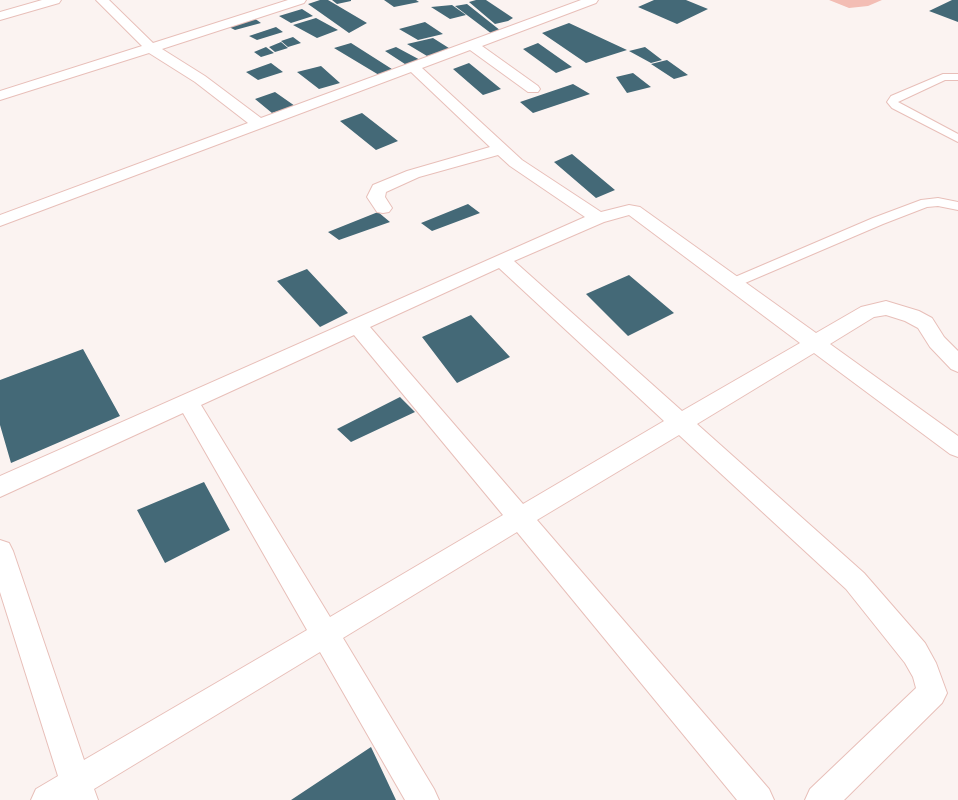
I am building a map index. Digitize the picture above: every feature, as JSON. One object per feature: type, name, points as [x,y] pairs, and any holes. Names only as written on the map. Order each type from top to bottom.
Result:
[{"type":"street","points":[[0,16],[54,0]]},
{"type":"street","points":[[102,0],[150,47],[200,79],[260,125]]},
{"type":"street","points":[[0,96],[300,0]]},
{"type":"street","points":[[0,221],[414,68],[592,0]]},
{"type":"street","points":[[472,45],[533,89]]},
{"type":"street","points":[[414,68],[516,163],[598,218]]},
{"type":"street","points":[[383,208],[376,197],[379,189],[384,186],[413,174],[501,148]]},
{"type":"street","points":[[0,487],[501,260],[598,218],[624,210],[634,211],[958,448]]},
{"type":"street","points":[[501,260],[854,581],[915,653],[926,673],[932,693],[821,800]]},
{"type":"street","points":[[47,800],[79,791],[325,634],[868,312],[886,308],[912,316],[925,323],[937,342],[958,364]]},
{"type":"street","points":[[357,325],[758,800]]},
{"type":"street","points":[[188,402],[423,800]]},
{"type":"street","points":[[0,551],[79,791]]},
{"type":"lane","points":[[958,77],[943,77],[895,98],[892,102],[896,106],[958,139]]},
{"type":"lane","points":[[733,283],[878,221],[925,204],[938,202],[958,206]]},
{"type":"shaded area","points":[[829,0],[882,0],[868,6],[849,8]]},
{"type":"building","points":[[320,0],[328,0],[367,23],[349,33],[308,4]]},
{"type":"building","points":[[332,0],[351,0],[351,1],[337,4]]},
{"type":"building","points":[[384,0],[416,0],[419,2],[394,7]]},
{"type":"building","points":[[486,0],[513,18],[508,21],[495,24],[469,2]]},
{"type":"building","points":[[654,0],[686,0],[708,9],[677,24],[638,7]]},
{"type":"building","points":[[952,0],[958,0],[958,22],[929,11]]},
{"type":"building","points":[[467,4],[501,31],[492,34],[455,6]]},
{"type":"building","points":[[452,5],[466,15],[450,19],[431,7]]},
{"type":"building","points":[[302,9],[313,16],[291,23],[279,16]]},
{"type":"building","points":[[254,18],[261,23],[235,30],[227,26]]},
{"type":"building","points":[[316,18],[338,30],[317,38],[293,25]]},
{"type":"building","points":[[425,22],[443,34],[418,40],[399,29]]},
{"type":"building","points":[[569,23],[627,50],[586,63],[542,33]]},
{"type":"building","points":[[276,27],[283,32],[257,40],[249,36]]},
{"type":"building","points":[[293,37],[301,43],[288,47],[281,41]]},
{"type":"building","points":[[433,38],[452,50],[427,56],[407,44]]},
{"type":"building","points":[[281,42],[288,48],[275,52],[269,47]]},
{"type":"building","points":[[351,43],[395,71],[379,75],[334,48]]},
{"type":"building","points":[[538,43],[572,67],[556,73],[523,49]]},
{"type":"building","points":[[266,47],[274,53],[261,57],[254,52]]},
{"type":"building","points":[[396,47],[424,62],[408,66],[385,51]]},
{"type":"building","points":[[645,47],[662,60],[651,63],[629,51]]},
{"type":"building","points":[[667,60],[688,75],[674,79],[651,64]]},
{"type":"building","points":[[271,63],[283,72],[258,80],[246,72]]},
{"type":"building","points":[[469,63],[501,89],[483,95],[453,69]]},
{"type":"building","points":[[321,66],[340,83],[319,89],[297,72]]},
{"type":"building","points":[[633,73],[651,87],[627,93],[616,77]]},
{"type":"building","points":[[573,84],[590,94],[533,113],[520,102]]},
{"type":"building","points":[[275,92],[295,106],[272,113],[255,99]]},
{"type":"building","points":[[362,113],[398,141],[376,150],[340,121]]},
{"type":"building","points":[[572,154],[615,190],[596,198],[554,162]]},
{"type":"building","points":[[468,204],[480,213],[432,231],[421,223]]},
{"type":"building","points":[[378,212],[390,222],[339,240],[328,232]]},
{"type":"building","points":[[307,269],[348,313],[320,327],[277,281]]},
{"type":"building","points":[[629,275],[674,313],[628,336],[586,294]]},
{"type":"building","points":[[471,315],[510,357],[457,383],[422,337]]},
{"type":"building","points":[[83,349],[120,416],[11,463],[0,425],[0,380]]},
{"type":"building","points":[[400,397],[415,412],[351,442],[337,429]]},
{"type":"building","points":[[204,482],[230,530],[165,563],[137,510]]},
{"type":"building","points":[[371,747],[396,800],[291,800]]}]
